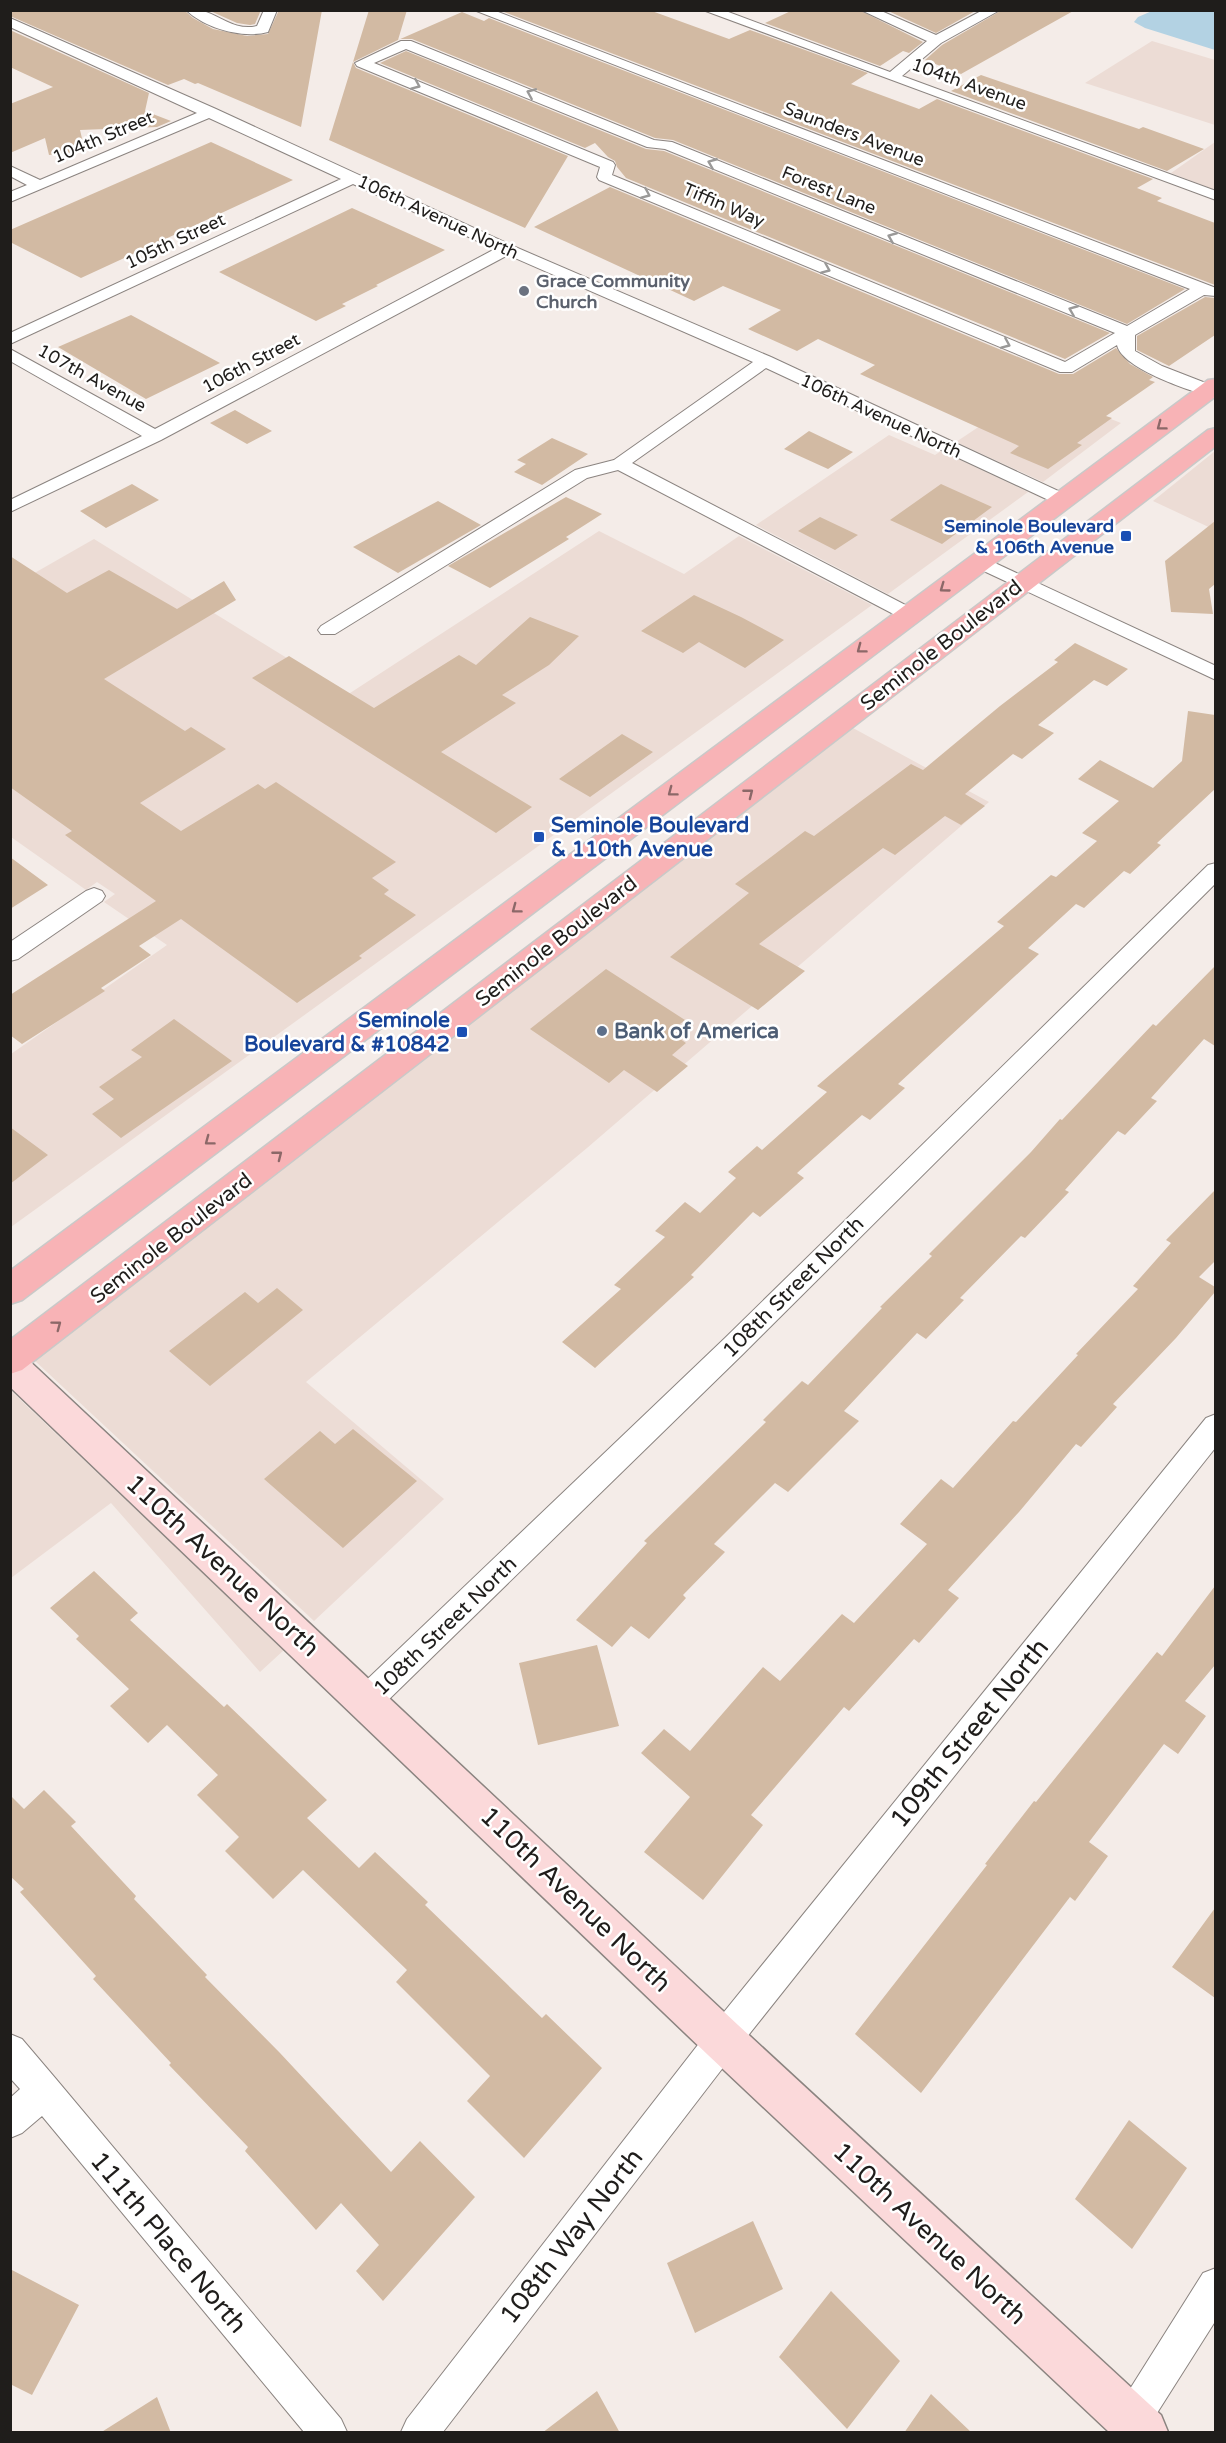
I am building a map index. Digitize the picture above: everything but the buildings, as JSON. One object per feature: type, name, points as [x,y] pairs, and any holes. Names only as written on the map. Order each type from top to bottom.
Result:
[{"type":"main road","name":"Seminole Boulevard","points":[[10,1290],[908,614],[1213,389]]},
{"type":"main road","name":"Seminole Boulevard","points":[[10,1362],[1215,435]]},
{"type":"street","points":[[192,10],[240,31],[255,33],[263,29],[271,10]]},
{"type":"street","name":"Saunders Avenue","points":[[480,10],[1209,291]]},
{"type":"street","name":"104th Avenue","points":[[709,10],[1215,196]]},
{"type":"street","points":[[867,10],[936,40]]},
{"type":"street","points":[[892,77],[936,40],[994,10]]},
{"type":"street","name":"106th Avenue North","points":[[10,22],[356,178],[507,249],[765,361],[1063,500]]},
{"type":"street","name":"Tiffin Way","points":[[406,44],[362,63],[608,165],[604,177],[1066,368],[1127,332]]},
{"type":"street","name":"Forest Lane","points":[[406,44],[652,144],[667,145],[678,149],[1127,332]]},
{"type":"street","name":"104th Street","points":[[10,198],[211,112]]},
{"type":"street","points":[[10,170],[40,186]]},
{"type":"street","name":"105th Street","points":[[10,339],[356,178]]},
{"type":"street","name":"106th Street","points":[[10,507],[155,436],[507,249]]},
{"type":"street","points":[[1209,291],[1127,332],[1125,344],[1129,355],[1148,365],[1213,389]]},
{"type":"street","name":"107th Avenue","points":[[10,354],[155,436]]},
{"type":"street","points":[[328,630],[581,474],[620,464],[765,361]]},
{"type":"street","points":[[620,464],[908,614]]},
{"type":"street","points":[[980,562],[1215,674]]},
{"type":"street","name":"108th Street North","points":[[367,1700],[734,1346],[1215,870]]},
{"type":"street","points":[[10,953],[94,896]]},
{"type":"street","name":"110th Avenue North","points":[[10,1362],[723,2040],[1138,2427]]},
{"type":"street","name":"109th Street North","points":[[723,2040],[1215,1426]]},
{"type":"street","name":"108th Way North","points":[[420,2433],[723,2040]]},
{"type":"street","name":"111th Place North","points":[[10,2051],[328,2433]]},
{"type":"street","points":[[10,2121],[44,2091]]},
{"type":"street","points":[[1138,2427],[1215,2286]]},
{"type":"shaded area","points":[[1152,41],[1215,60],[1215,125],[1085,83]]},
{"type":"shaded area","points":[[1215,142],[1215,190],[1171,173]]},
{"type":"shaded area","points":[[1035,389],[1121,423],[1043,482],[956,442]]},
{"type":"shaded area","points":[[889,435],[935,455],[941,451],[1028,492],[888,594],[756,525]]},
{"type":"shaded area","points":[[1215,451],[1215,530],[1153,501]]},
{"type":"shaded area","points":[[599,531],[684,574],[739,536],[872,605],[11,1227],[11,1054],[167,945],[104,902],[115,894],[97,882],[86,890],[11,837],[10,587],[94,539],[347,695]]},
{"type":"shaded area","points":[[853,728],[989,802],[587,1148],[306,1382],[444,1499],[314,1621],[34,1360]]},
{"type":"shaded area","points":[[11,1391],[284,1650],[260,1672],[111,1503],[11,1578]]},
{"type":"water","points":[[1152,11],[1215,11],[1215,50],[1145,28],[1134,22],[1138,17]]},
{"type":"place","name":"Grace Community Church","points":[[524,291]]},
{"type":"place","name":"Seminole Boulevard & 106th Avenue","points":[[1126,536]]},
{"type":"place","name":"Seminole Boulevard & 110th Avenue","points":[[539,837]]},
{"type":"place","name":"Bank of America","points":[[602,1031]]},
{"type":"place","name":"Seminole Boulevard & #10842","points":[[462,1032]]}]
